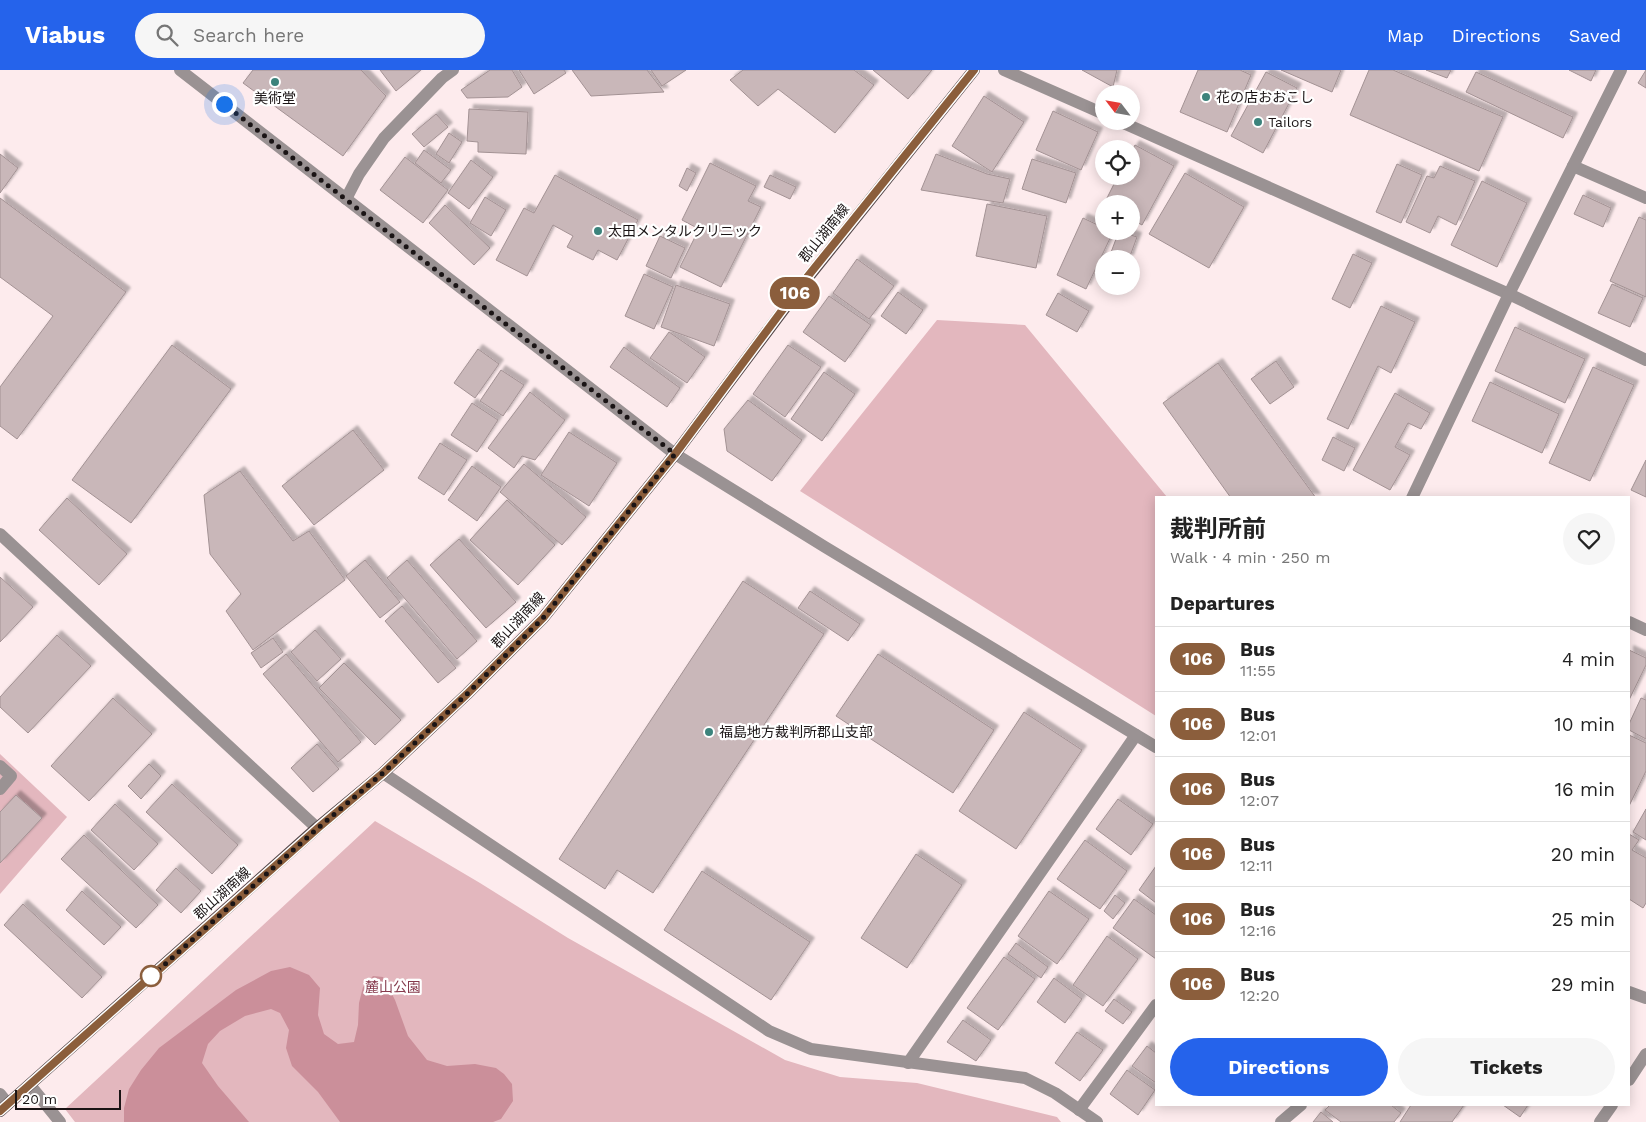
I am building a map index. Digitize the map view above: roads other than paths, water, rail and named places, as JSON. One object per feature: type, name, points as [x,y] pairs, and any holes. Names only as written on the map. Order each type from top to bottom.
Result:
[{"type":"main road","name":"郡山湖南線","points":[[3,1103],[30,1085],[318,828],[383,773],[467,694],[543,618],[675,454],[804,281],[974,70]]},
{"type":"street","points":[[180,70],[675,454],[1155,746]]},
{"type":"street","points":[[346,198],[359,174],[384,138],[442,78],[453,70]]},
{"type":"street","points":[[1004,70],[1095,110]]},
{"type":"street","points":[[1413,496],[1509,294],[1621,70]]},
{"type":"street","points":[[1139,130],[1509,294],[1646,360]]},
{"type":"street","points":[[1573,166],[1646,198]]},
{"type":"street","points":[[0,534],[318,828]]},
{"type":"street","points":[[1630,622],[1646,630]]},
{"type":"street","points":[[908,1063],[1136,735]]},
{"type":"street","points":[[0,766],[11,776],[0,789]]},
{"type":"street","points":[[383,773],[769,1031],[811,1049],[1025,1078],[1055,1093],[1098,1122]]},
{"type":"street","points":[[1630,992],[1646,998]]},
{"type":"street","points":[[1080,1110],[1155,1006]]},
{"type":"street","points":[[1630,1078],[1646,1054]]},
{"type":"street","points":[[30,1085],[60,1122]]},
{"type":"street","points":[[1281,1122],[1300,1106]]},
{"type":"street","points":[[1600,1122],[1611,1106]]},
{"type":"place","name":"美術堂","points":[[275,82]]},
{"type":"place","name":"花の店おおこし","points":[[1206,97]]},
{"type":"place","name":"Tailors","points":[[1258,122]]},
{"type":"place","name":"太田メンタルクリニック","points":[[598,231]]},
{"type":"place","name":"福島地方裁判所郡山支部","points":[[709,732]]},
{"type":"park label","name":"麓山公園","points":[[393,987]]}]
